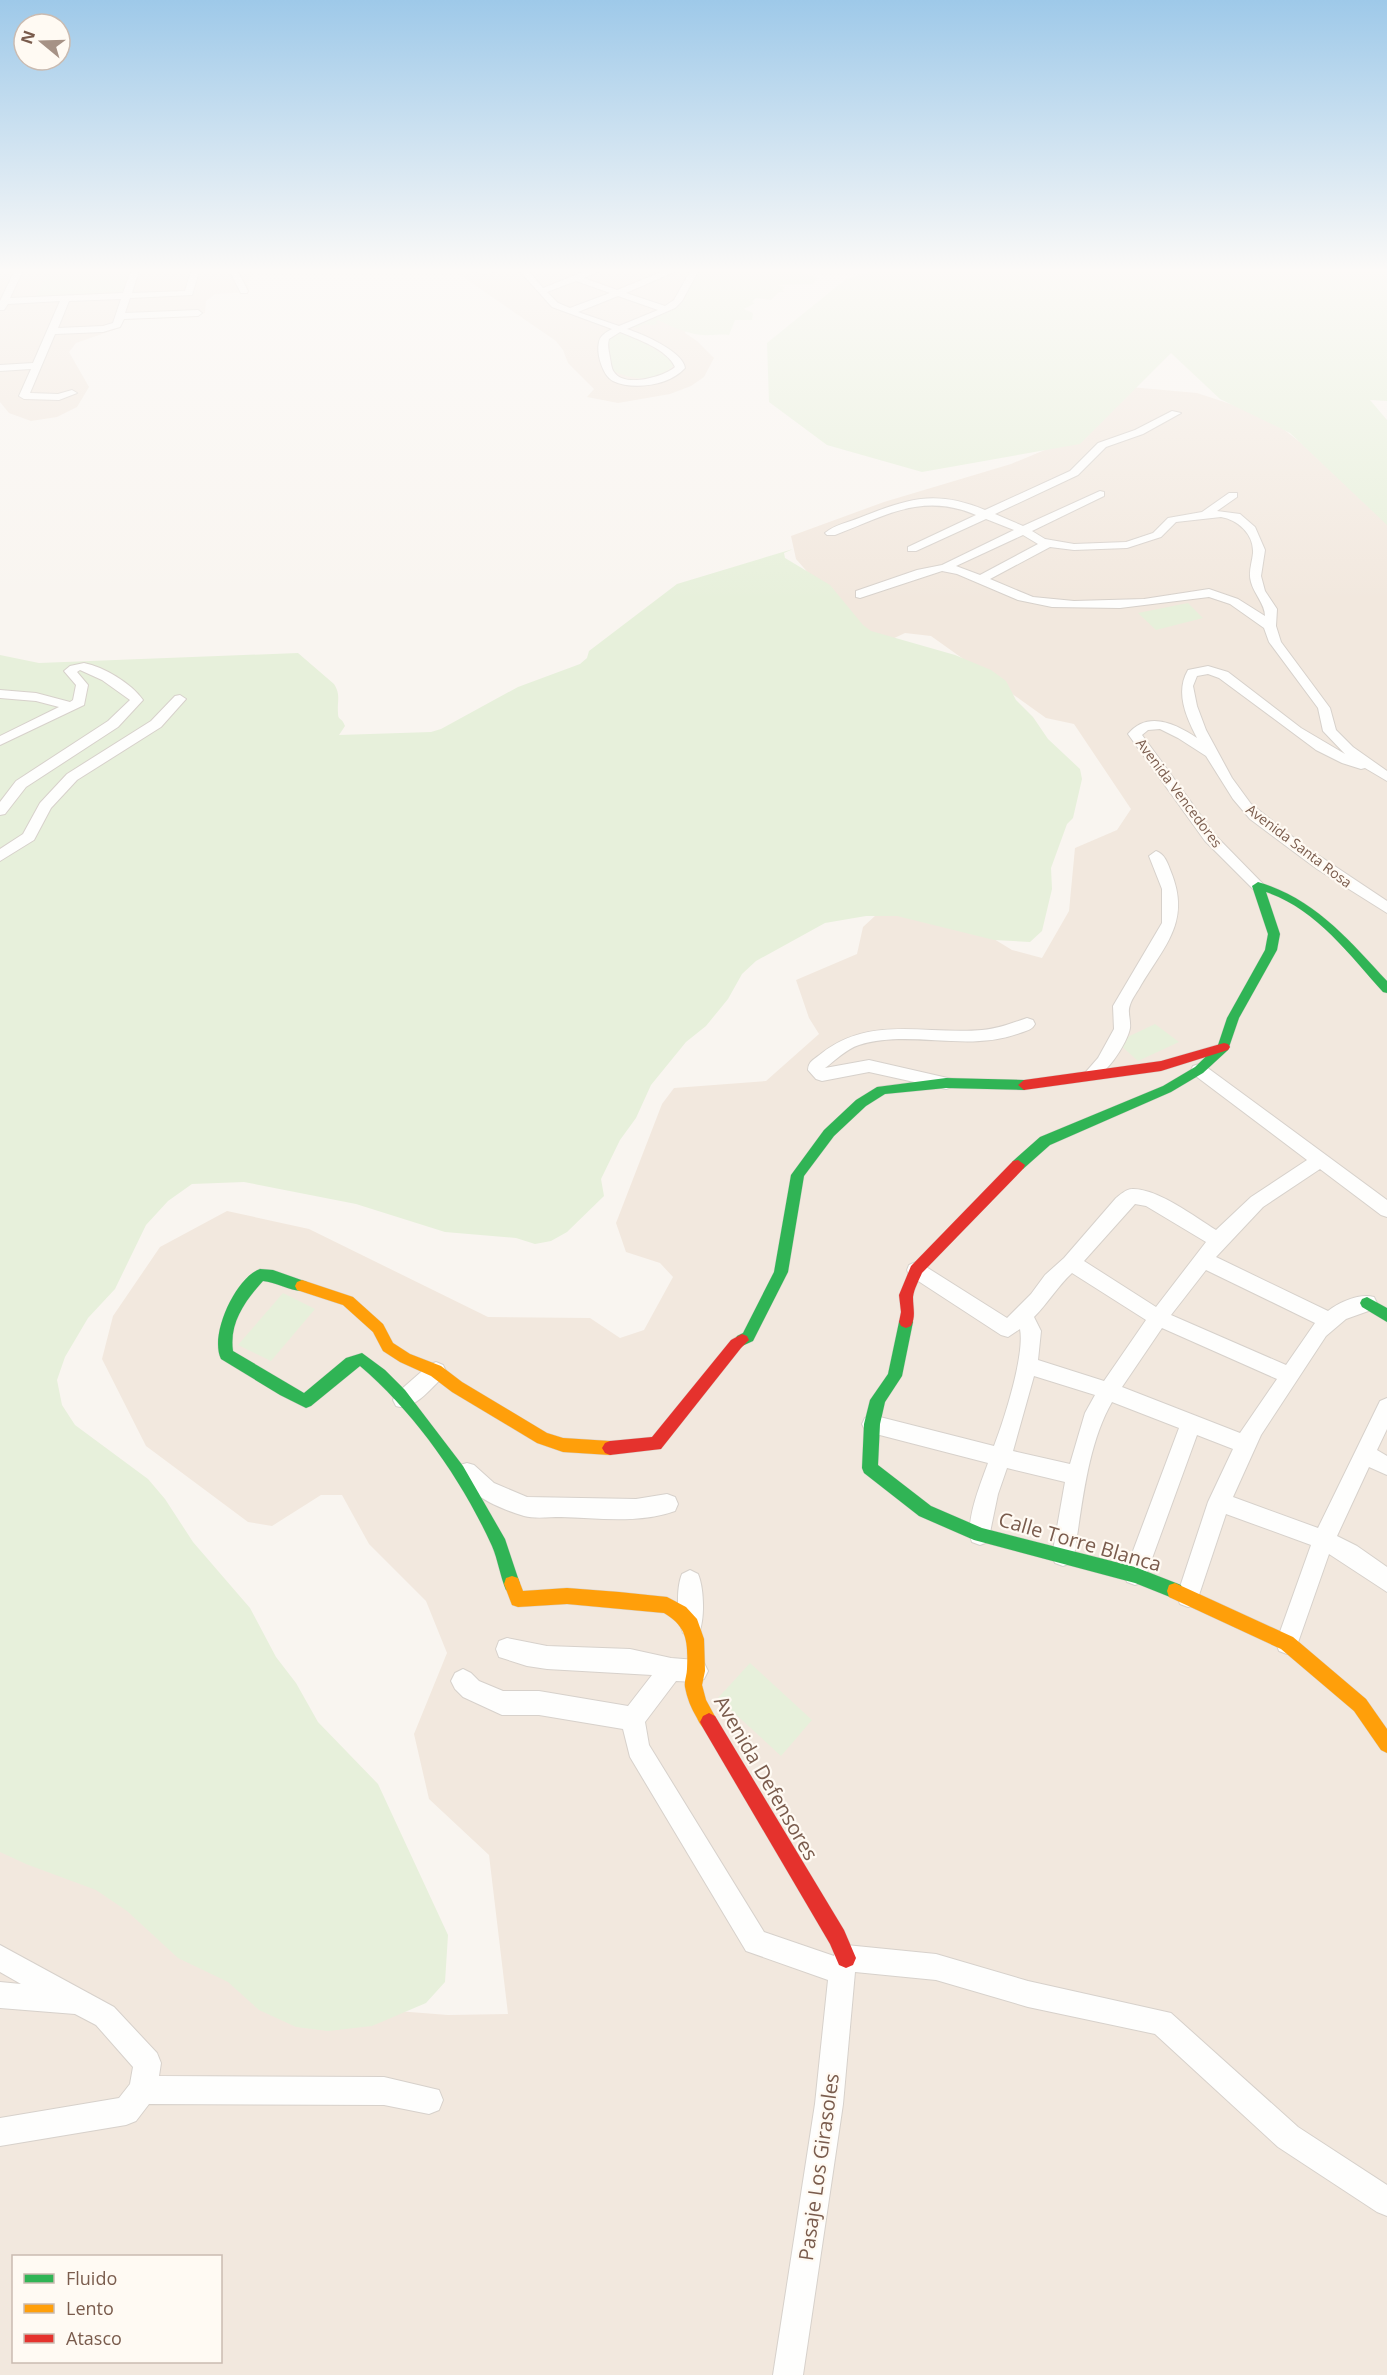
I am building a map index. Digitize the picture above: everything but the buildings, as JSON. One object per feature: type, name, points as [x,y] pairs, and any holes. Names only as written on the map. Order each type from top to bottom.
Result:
[{"type":"street","points":[[31,379],[24,396],[59,397],[72,393]]},
{"type":"street","points":[[623,379],[632,381],[661,379]]},
{"type":"street","points":[[912,549],[1074,473],[1102,445],[1139,432],[1176,413]]},
{"type":"street","points":[[860,594],[894,581],[944,568],[1100,494]]},
{"type":"street","points":[[1206,514],[1233,495]]},
{"type":"street","points":[[831,533],[913,502],[929,501],[952,504],[985,514],[1048,543],[1074,547],[1127,545],[1156,535],[1172,520],[1206,514],[1236,516],[1249,527],[1255,537],[1259,550],[1255,576],[1259,591],[1271,609],[1270,626],[1275,642],[1324,708],[1330,731],[1384,770]]},
{"type":"street","points":[[979,580],[1048,543]]},
{"type":"street","points":[[944,568],[1028,599],[1050,604],[1116,603],[1218,594],[1245,607],[1270,626]]},
{"type":"street","points":[[0,741],[80,702],[82,685],[70,671],[79,667],[88,668],[126,689],[137,700],[113,724],[21,784],[0,811]]},
{"type":"street","name":"Avenida Santa Rosa","points":[[1384,770],[1338,758],[1324,750],[1228,678],[1209,670],[1198,670],[1191,673],[1187,681],[1187,689],[1209,753],[1248,809],[1309,857],[1387,908]]},
{"type":"street","points":[[0,694],[36,697],[72,706]]},
{"type":"street","points":[[0,856],[29,837],[45,806],[72,777],[156,724],[180,699]]},
{"type":"street","name":"Avenida Vencedores","points":[[1209,753],[1175,729],[1162,725],[1139,728],[1135,734],[1210,838],[1258,886]]},
{"type":"street","points":[[1092,1074],[1104,1062],[1122,1029],[1120,1006],[1170,923],[1173,908],[1169,885],[1156,856]]},
{"type":"street","points":[[1258,886],[1283,893],[1304,904],[1387,989]]},
{"type":"street","points":[[1077,1475],[1000,1458],[872,1424],[878,1400],[895,1376],[908,1312],[906,1295],[916,1270],[1004,1177],[1045,1141],[1167,1089],[1199,1071],[1226,1043],[1233,1018],[1262,969],[1274,934],[1270,915],[1258,886]]},
{"type":"street","points":[[946,1083],[869,1065],[822,1075],[816,1070],[816,1066],[842,1046],[857,1039],[880,1036],[995,1036],[1027,1024]]},
{"type":"street","points":[[691,1625],[680,1612],[667,1605],[567,1596],[518,1599],[512,1589],[499,1541],[480,1508],[413,1410],[373,1364],[362,1359],[351,1364],[306,1401],[297,1398],[239,1360],[226,1355],[223,1341],[224,1330],[249,1287],[261,1275],[273,1276],[348,1301],[378,1328],[388,1347],[405,1358],[436,1371],[457,1387],[542,1438],[563,1445],[622,1448],[656,1444],[736,1344],[748,1337],[780,1272],[786,1250],[798,1175],[820,1144],[861,1103],[882,1090],[946,1083],[1027,1085],[1161,1066],[1226,1043]]},
{"type":"street","points":[[1199,1071],[1387,1210]]},
{"type":"street","points":[[1063,1556],[1077,1475],[1095,1413],[1108,1391],[1158,1318],[1218,1240],[1257,1202],[1320,1160]]},
{"type":"street","points":[[916,1270],[1008,1329],[1038,1300],[1052,1280],[1071,1263],[1122,1203],[1132,1196],[1151,1200],[1218,1240]]},
{"type":"street","points":[[1202,1259],[1328,1320]]},
{"type":"street","points":[[1071,1263],[1158,1318],[1290,1376]]},
{"type":"street","points":[[1188,1596],[1219,1502],[1245,1444],[1290,1376],[1303,1352],[1328,1320],[1347,1307],[1374,1300],[1387,1316]]},
{"type":"street","points":[[980,1534],[987,1494],[1000,1458],[1031,1347],[1031,1332],[1022,1313]]},
{"type":"street","points":[[1026,1365],[1108,1391],[1245,1444]]},
{"type":"street","points":[[403,1400],[436,1371]]},
{"type":"street","points":[[1287,1643],[1323,1539],[1387,1407]]},
{"type":"street","name":"Calle Torre Blanca","points":[[872,1424],[870,1468],[925,1511],[980,1534],[1135,1575],[1188,1596],[1287,1643],[1360,1706],[1387,1744]]},
{"type":"street","points":[[1135,1575],[1191,1424]]},
{"type":"street","points":[[439,1447],[487,1490],[526,1507],[636,1509],[667,1504]]},
{"type":"street","points":[[1364,1454],[1387,1466]]},
{"type":"street","points":[[1219,1502],[1323,1539],[1350,1554],[1387,1581]]},
{"type":"street","points":[[690,1581],[691,1625]]},
{"type":"street","name":"Avenida Defensores","points":[[691,1625],[695,1639],[696,1671],[693,1685],[698,1703],[837,1937],[844,1965]]},
{"type":"street","points":[[507,1649],[527,1656],[590,1657],[653,1663],[671,1669],[696,1671]]},
{"type":"street","points":[[671,1669],[633,1719],[638,1749],[755,1941],[844,1965],[936,1966],[1028,1994],[1162,2022],[1288,2137],[1387,2202]]},
{"type":"street","points":[[463,1681],[471,1689],[502,1703],[539,1703],[633,1719]]},
{"type":"street","points":[[0,1958],[105,2016],[147,2063],[143,2090],[126,2111],[0,2132]]},
{"type":"street","name":"Pasaje Los Girasoles","points":[[788,2375],[829,2104],[844,1965]]},
{"type":"street","points":[[0,1995],[80,2002]]},
{"type":"street","points":[[143,2090],[384,2091],[429,2100]]},
{"type":"shaded area","points":[[0,379],[84,379],[89,387],[77,407],[57,417],[31,421],[9,413],[0,402]]},
{"type":"shaded area","points":[[584,379],[701,379],[691,386],[670,394],[618,403],[587,397],[594,389]]},
{"type":"shaded area","points":[[1130,387],[1197,393],[1267,416],[1387,511],[1387,2375],[0,2375],[0,1827],[295,2003],[448,2015],[508,2014],[489,1855],[429,1799],[414,1734],[447,1653],[426,1601],[369,1544],[342,1495],[321,1495],[272,1526],[248,1522],[146,1446],[102,1359],[113,1316],[160,1247],[227,1211],[309,1229],[488,1317],[590,1318],[620,1338],[644,1330],[673,1277],[660,1263],[626,1252],[616,1223],[662,1104],[674,1088],[766,1081],[819,1034],[809,1018],[796,980],[857,954],[863,927],[888,904],[948,911],[1012,950],[1042,958],[1069,911],[1075,848],[1117,830],[1131,809],[1074,724],[1046,718],[931,636],[905,633],[888,641],[854,625],[796,559],[791,536],[884,502],[1011,464],[1088,432]]},
{"type":"green space","points":[[768,379],[1145,379],[1080,444],[922,472],[827,445],[769,402]]},
{"type":"green space","points":[[1199,379],[1387,379],[1387,401],[1370,400],[1387,420],[1387,525],[1290,433],[1220,399]]},
{"type":"green space","points":[[793,549],[784,553],[785,558],[830,585],[863,625],[871,631],[955,655],[991,670],[1006,681],[1016,700],[1033,717],[1048,739],[1080,769],[1082,779],[1073,818],[1067,824],[1051,868],[1052,889],[1042,931],[1030,942],[994,940],[897,916],[866,916],[825,923],[756,961],[742,974],[728,999],[706,1026],[686,1042],[651,1085],[636,1118],[620,1140],[601,1179],[604,1196],[567,1232],[551,1241],[535,1244],[516,1238],[445,1232],[356,1204],[244,1182],[192,1184],[168,1201],[146,1225],[115,1289],[88,1318],[65,1357],[57,1380],[62,1405],[75,1425],[148,1479],[165,1499],[193,1542],[250,1608],[276,1657],[296,1683],[318,1722],[378,1784],[448,1935],[445,1982],[426,2003],[372,2026],[328,2031],[296,2027],[259,2010],[228,1982],[178,1958],[127,1911],[96,1890],[0,1852],[0,655],[39,663],[298,653],[336,688],[338,715],[345,726],[339,735],[431,732],[441,729],[518,687],[580,664],[587,658],[589,651],[677,584]]},
{"type":"green space","points":[[1188,603],[1203,618],[1156,630],[1138,613]]},
{"type":"green space","points":[[1155,1024],[1179,1042],[1138,1061],[1117,1042]]},
{"type":"green space","points":[[283,1293],[315,1309],[271,1361],[238,1345]]},
{"type":"green space","points":[[750,1663],[812,1720],[781,1756],[718,1698]]},
{"type":"traffic: fast","points":[[1018,1165],[1045,1141],[1167,1089],[1199,1070],[1224,1047],[1233,1018],[1271,950],[1274,934],[1258,886],[1297,902],[1314,914],[1345,942],[1387,989]]},
{"type":"traffic: fast","points":[[742,1340],[748,1337],[781,1272],[798,1175],[829,1133],[861,1103],[882,1090],[946,1083],[1024,1085]]},
{"type":"traffic: fast","points":[[302,1286],[273,1276],[260,1275],[238,1302],[228,1322],[224,1344],[226,1355],[306,1401],[351,1363],[362,1359],[400,1394],[458,1471],[499,1544],[512,1584]]},
{"type":"traffic: fast","points":[[1367,1303],[1387,1316]]},
{"type":"traffic: fast","points":[[906,1322],[895,1376],[878,1400],[872,1424],[870,1468],[925,1511],[980,1535],[1135,1575],[1175,1591]]},
{"type":"traffic: slow","points":[[302,1286],[348,1301],[378,1328],[388,1347],[405,1358],[436,1371],[457,1387],[542,1438],[563,1445],[610,1448]]},
{"type":"traffic: slow","points":[[512,1584],[518,1599],[567,1596],[619,1600],[667,1605],[680,1613],[691,1625],[695,1639],[696,1671],[693,1685],[698,1703],[709,1722]]},
{"type":"traffic: slow","points":[[1175,1591],[1287,1643],[1360,1705],[1387,1744]]},
{"type":"traffic: jam","points":[[1024,1085],[1161,1066],[1224,1047]]},
{"type":"traffic: jam","points":[[906,1322],[908,1312],[906,1295],[916,1270],[1018,1165]]},
{"type":"traffic: jam","points":[[610,1448],[656,1444],[736,1344],[742,1340]]},
{"type":"traffic: jam","points":[[709,1722],[837,1937],[846,1958]]}]
